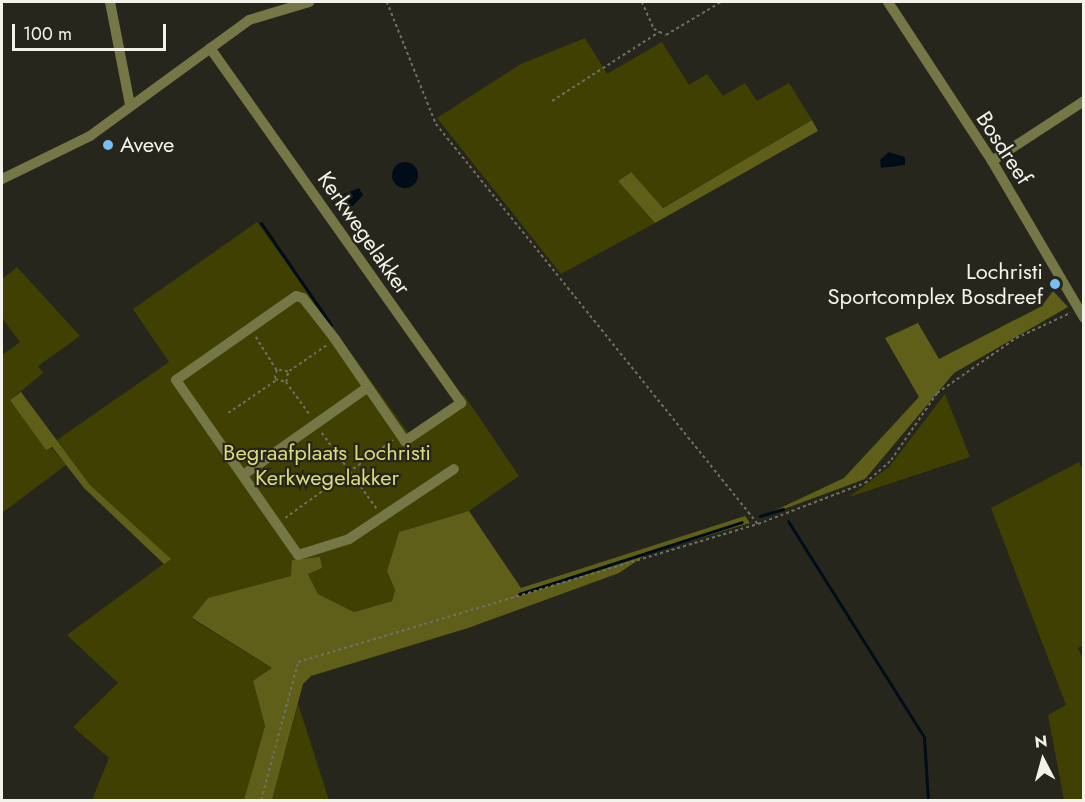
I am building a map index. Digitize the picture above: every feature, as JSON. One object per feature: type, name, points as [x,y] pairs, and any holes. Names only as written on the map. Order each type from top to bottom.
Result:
[{"type":"street","points":[[110,2],[130,105]]},
{"type":"street","points":[[2,179],[90,136],[249,20],[309,2]]},
{"type":"street","name":"Bosdreef","points":[[888,2],[992,161],[1081,313]]},
{"type":"street","name":"Kerkwegelakker","points":[[210,48],[461,403],[425,430],[405,441],[400,435]]},
{"type":"street","points":[[992,161],[1083,101]]},
{"type":"street","points":[[400,435],[335,339],[303,298],[296,296],[176,380],[298,555],[350,539],[454,469]]},
{"type":"street","points":[[243,476],[367,388]]},
{"type":"path","points":[[387,2],[436,124],[758,524]]},
{"type":"path","points":[[642,2],[659,33],[666,35],[721,2]]},
{"type":"path","points":[[552,101],[659,33]]},
{"type":"path","points":[[261,801],[298,662],[758,524],[866,483],[891,460],[937,393],[968,368],[1081,313]]},
{"type":"path","points":[[250,327],[277,370],[276,380]]},
{"type":"path","points":[[286,382],[288,372],[335,339]]},
{"type":"path","points":[[277,370],[288,372]]},
{"type":"path","points":[[228,413],[276,380],[286,382],[382,517]]},
{"type":"path","points":[[277,524],[400,435]]},
{"type":"green space","points":[[585,38],[607,74],[662,42],[689,85],[707,74],[723,96],[745,83],[757,101],[789,83],[812,120],[662,208],[630,172],[618,181],[655,223],[561,274],[437,118],[521,64]]},
{"type":"green space","name":"Begraafplaats Lochristi Kerkwegelakker","points":[[257,222],[409,434],[464,395],[519,476],[469,511],[399,532],[387,571],[395,590],[392,601],[354,612],[318,594],[308,574],[322,568],[320,557],[291,576],[208,598],[192,619],[273,669],[253,681],[265,726],[244,800],[92,800],[109,758],[73,727],[118,683],[67,635],[170,559],[90,485],[57,440],[169,362],[133,309]]},
{"type":"green space","points":[[17,267],[80,336],[38,366],[43,373],[10,400],[66,465],[2,513],[2,355],[20,342],[2,318],[2,279]]},
{"type":"green space","points":[[945,394],[970,457],[849,497],[889,467]]},
{"type":"green space","points":[[1079,462],[1084,472],[1084,645],[1078,648],[1084,662],[1084,800],[1064,800],[1048,715],[1066,705],[991,508]]},
{"type":"green space","points":[[298,704],[329,800],[272,800]]},
{"type":"shaded area","points":[[812,120],[818,131],[655,223],[618,181],[631,172],[663,208]]},
{"type":"shaded area","points":[[1053,291],[1068,307],[954,373],[865,479],[757,519],[844,478],[919,397],[885,338],[918,323],[939,359],[1042,306]]},
{"type":"shaded area","points":[[21,392],[90,485],[171,559],[164,564],[84,488],[52,447],[46,450],[10,400]]},
{"type":"shaded area","points":[[469,511],[521,588],[745,516],[750,523],[647,554],[619,573],[468,628],[311,676],[303,684],[272,800],[244,800],[265,726],[253,681],[272,668],[192,618],[208,598],[291,576],[292,560],[320,557],[322,568],[308,574],[318,594],[354,612],[392,601],[395,590],[387,571],[399,532]]},
{"type":"water","points":[[889,152],[905,157],[905,165],[881,168],[880,160]]},
{"type":"water","points":[[405,162],[415,165],[418,175],[415,185],[405,188],[395,185],[392,175],[395,165]]},
{"type":"water","points":[[359,188],[363,195],[352,207],[340,206],[341,195]]},
{"type":"waterway","points":[[261,223],[331,325]]},
{"type":"waterway","points":[[760,516],[783,509]]},
{"type":"waterway","points":[[788,521],[924,737],[928,800]]},
{"type":"waterway","points":[[519,594],[742,522]]},
{"type":"place","name":"Aveve","points":[[108,145]]},
{"type":"place","name":"Lochristi Sportcomplex Bosdreef","points":[[1055,284]]}]
